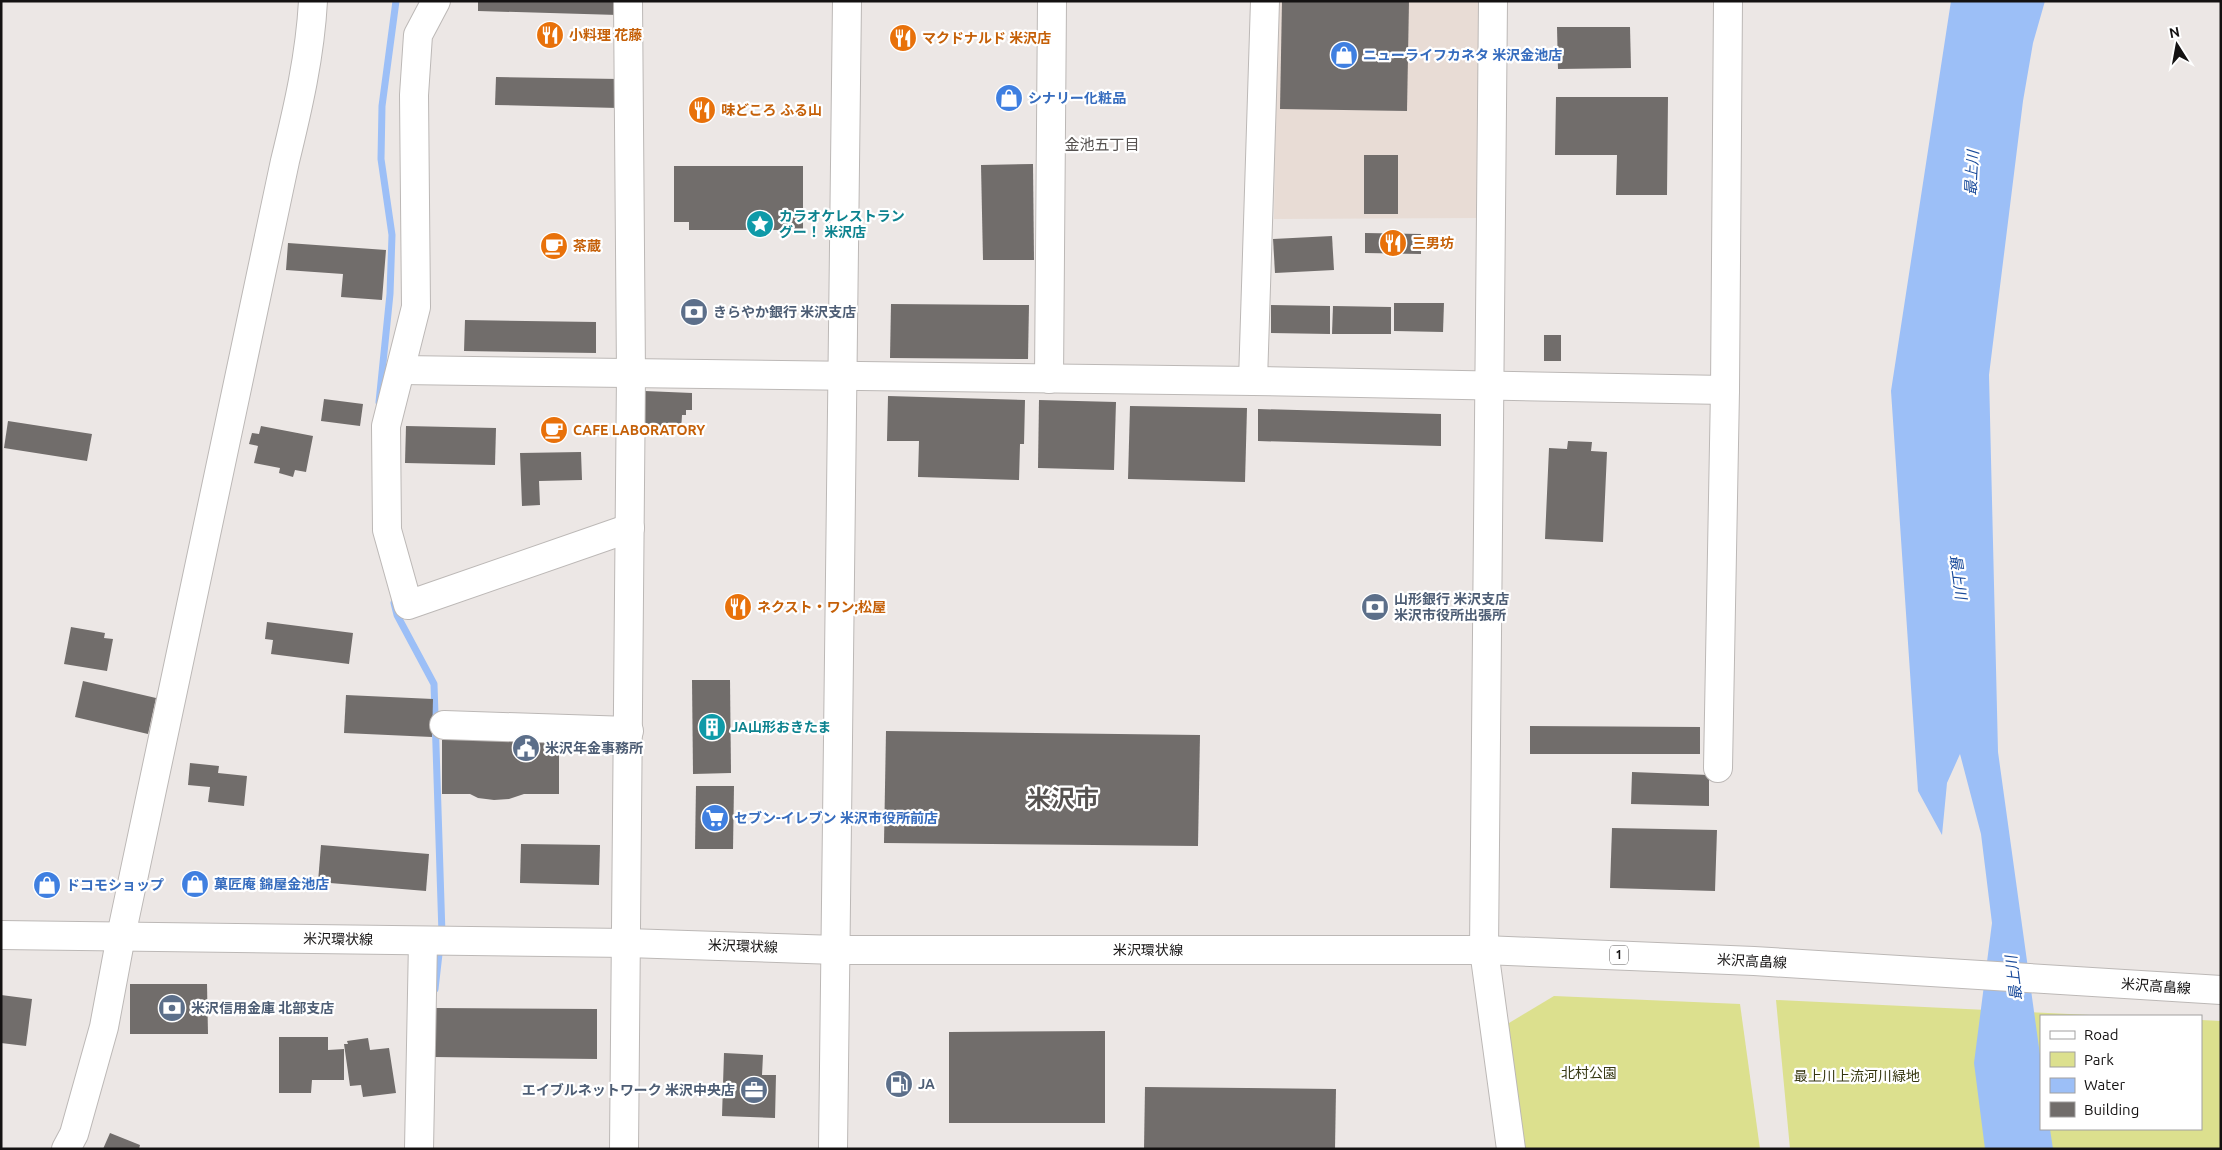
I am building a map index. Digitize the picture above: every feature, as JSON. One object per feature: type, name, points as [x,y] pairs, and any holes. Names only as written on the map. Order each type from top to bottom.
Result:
[{"type":"street","points":[[66,1149],[74,1134],[104,1027],[121,936],[285,161],[304,84],[311,40],[313,1]]},
{"type":"street","points":[[436,1],[418,35],[414,95],[416,307],[386,426],[387,530],[408,605],[630,528]]},
{"type":"street","points":[[624,1149],[631,374],[628,1]]},
{"type":"street","points":[[833,1149],[846,1]]},
{"type":"street","points":[[1049,379],[1052,1]]},
{"type":"street","points":[[1253,381],[1265,1]]},
{"type":"street","points":[[1493,1],[1484,950],[1511,1149]]},
{"type":"street","points":[[1718,768],[1725,390],[1728,1]]},
{"type":"street","points":[[401,370],[1253,381],[1725,390]]},
{"type":"street","points":[[444,724],[629,731]]},
{"type":"street","name":"米沢環状線","points":[[1,935],[627,942],[836,950],[1484,950]]},
{"type":"street","points":[[419,1149],[424,941]]},
{"type":"street","name":"米沢高畠線","points":[[1484,950],[1785,963],[2221,990]]},
{"type":"shaded area","points":[[1277,1],[1482,1],[1479,218],[1274,219]]},
{"type":"green space","name":"北村公園","points":[[1554,996],[1740,1004],[1760,1149],[1522,1149],[1504,1026]]},
{"type":"green space","name":"最上川上流河川緑地","points":[[1776,1000],[2091,1015],[2040,1015],[2040,1130],[2202,1130],[2202,1020],[2221,1021],[2221,1149],[1790,1149]]},
{"type":"water","name":"最上川","points":[[1951,1],[2045,1],[2033,43],[2023,101],[1989,375],[1998,752],[2040,1055],[2040,1130],[2050,1130],[2053,1149],[1985,1149],[1974,1063],[1992,923],[1981,834],[1960,754],[1947,783],[1942,835],[1918,791],[1891,391]]},
{"type":"building","points":[[478,1],[619,1],[618,15],[478,11]]},
{"type":"building","name":"ニューライフカネタ 米沢金池店","points":[[1282,1],[1409,1],[1407,111],[1280,109]]},
{"type":"building","points":[[1557,27],[1630,27],[1631,68],[1558,69]]},
{"type":"building","points":[[496,77],[619,79],[618,108],[495,105]]},
{"type":"building","points":[[1556,97],[1668,97],[1667,195],[1616,195],[1617,155],[1555,155]]},
{"type":"building","points":[[1364,155],[1398,155],[1398,214],[1364,214]]},
{"type":"building","points":[[1033,164],[1034,260],[983,260],[981,165]]},
{"type":"building","points":[[674,166],[803,166],[803,230],[689,230],[689,222],[674,222]]},
{"type":"building","name":"三男坊","points":[[1365,233],[1421,234],[1421,254],[1365,253]]},
{"type":"building","points":[[1332,236],[1334,270],[1275,273],[1273,239]]},
{"type":"building","points":[[288,243],[386,250],[382,300],[341,297],[343,274],[286,270]]},
{"type":"building","points":[[1394,303],[1444,303],[1443,332],[1394,331]]},
{"type":"building","points":[[891,304],[1029,305],[1028,359],[890,358]]},
{"type":"building","points":[[1271,305],[1330,306],[1330,334],[1271,333]]},
{"type":"building","points":[[1333,306],[1391,307],[1391,334],[1332,334]]},
{"type":"building","points":[[465,320],[596,322],[596,353],[464,351]]},
{"type":"building","points":[[1544,335],[1561,335],[1561,361],[1544,361]]},
{"type":"building","points":[[645,391],[692,393],[692,410],[686,410],[686,415],[682,415],[681,431],[643,430]]},
{"type":"building","points":[[888,396],[1025,400],[1024,444],[1020,444],[1019,480],[918,477],[919,441],[887,441]]},
{"type":"building","points":[[324,399],[363,404],[360,426],[321,421]]},
{"type":"building","points":[[1039,400],[1116,402],[1114,470],[1038,468]]},
{"type":"building","points":[[1130,406],[1247,408],[1245,482],[1128,479]]},
{"type":"building","points":[[1258,409],[1441,414],[1441,446],[1258,441]]},
{"type":"building","points":[[8,421],[92,434],[87,461],[4,448]]},
{"type":"building","points":[[261,426],[313,436],[306,472],[295,470],[293,477],[279,473],[280,468],[254,463],[258,446],[249,444],[252,433],[259,434]]},
{"type":"building","points":[[406,426],[496,428],[495,465],[405,463]]},
{"type":"building","points":[[1568,441],[1592,442],[1591,451],[1607,452],[1603,542],[1545,539],[1549,448],[1567,449]]},
{"type":"building","points":[[581,452],[582,480],[539,481],[540,505],[522,506],[520,453]]},
{"type":"building","points":[[267,622],[353,633],[349,664],[271,654],[273,640],[265,639]]},
{"type":"building","points":[[71,627],[105,633],[104,638],[113,639],[107,671],[64,664]]},
{"type":"building","name":"JA山形おきたま","points":[[692,680],[730,680],[731,773],[693,774]]},
{"type":"building","points":[[83,681],[156,698],[148,734],[75,717]]},
{"type":"building","points":[[346,695],[433,699],[432,737],[344,733]]},
{"type":"building","points":[[1530,726],[1700,727],[1700,754],[1530,754]]},
{"type":"building","points":[[886,731],[1200,735],[1198,846],[884,843]]},
{"type":"building","points":[[442,740],[559,740],[559,794],[524,794],[509,799],[494,800],[478,798],[470,794],[442,794]]},
{"type":"building","points":[[190,763],[219,766],[218,773],[247,776],[244,806],[208,802],[210,787],[188,785]]},
{"type":"building","points":[[1632,772],[1709,775],[1709,806],[1631,804]]},
{"type":"building","name":"セブン-イレブン 米沢市役所前店","points":[[696,786],[734,786],[733,849],[695,849]]},
{"type":"building","points":[[1612,828],[1717,830],[1715,891],[1610,888]]},
{"type":"building","points":[[521,844],[600,845],[599,885],[520,883]]},
{"type":"building","points":[[321,845],[429,854],[426,891],[318,882]]},
{"type":"building","points":[[130,984],[207,984],[208,1034],[130,1034]]},
{"type":"building","points":[[1,995],[32,999],[26,1046],[1,1043]]},
{"type":"building","points":[[435,1008],[597,1009],[597,1059],[434,1057]]},
{"type":"building","points":[[1105,1031],[1105,1123],[949,1123],[949,1032]]},
{"type":"building","points":[[279,1037],[328,1037],[328,1050],[344,1049],[344,1080],[312,1080],[311,1093],[279,1093]]},
{"type":"building","points":[[368,1038],[370,1050],[389,1048],[396,1093],[363,1097],[361,1085],[350,1086],[344,1044],[348,1044],[347,1041]]},
{"type":"building","points":[[724,1053],[763,1055],[762,1075],[776,1075],[775,1118],[722,1116]]},
{"type":"building","points":[[1145,1087],[1336,1089],[1335,1149],[1144,1149]]},
{"type":"building","points":[[110,1133],[140,1145],[139,1149],[103,1149]]},
{"type":"waterway","points":[[379,402],[390,294],[392,235],[381,159],[382,106],[396,1]]},
{"type":"waterway","points":[[394,603],[397,615],[434,684],[442,934]]},
{"type":"waterway","points":[[435,989],[440,945]]},
{"type":"place","name":"小料理 花藤","points":[[550,35]]},
{"type":"place","name":"マクドナルド 米沢店","points":[[903,38]]},
{"type":"place","name":"ニューライフカネタ 米沢金池店","points":[[1344,55]]},
{"type":"place","name":"シナリー化粧品","points":[[1009,98]]},
{"type":"place","name":"味どころ ふる山","points":[[702,110]]},
{"type":"place","name":"カラオケレストラン グー！ 米沢店","points":[[760,224]]},
{"type":"place","name":"三男坊","points":[[1393,243]]},
{"type":"place","name":"茶蔵","points":[[554,246]]},
{"type":"place","name":"きらやか銀行 米沢支店","points":[[694,312]]},
{"type":"place","name":"CAFE LABORATORY","points":[[554,430]]},
{"type":"place","name":"ネクスト・ワン;松屋","points":[[738,607]]},
{"type":"place","name":"山形銀行 米沢支店 米沢市役所出張所","points":[[1375,607]]},
{"type":"place","name":"JA山形おきたま","points":[[712,727]]},
{"type":"place","name":"米沢年金事務所","points":[[526,748]]},
{"type":"place","name":"セブン-イレブン 米沢市役所前店","points":[[715,818]]},
{"type":"place","name":"菓匠庵 錦屋金池店","points":[[195,884]]},
{"type":"place","name":"ドコモショップ","points":[[47,885]]},
{"type":"place","name":"米沢信用金庫 北部支店","points":[[172,1008]]},
{"type":"place","name":"JA","points":[[899,1084]]},
{"type":"place","name":"エイブルネットワーク 米沢中央店","points":[[754,1090]]},
{"type":"district","name":"金池五丁目","points":[[1102,145]]},
{"type":"district","name":"米沢市","points":[[1063,799]]}]
